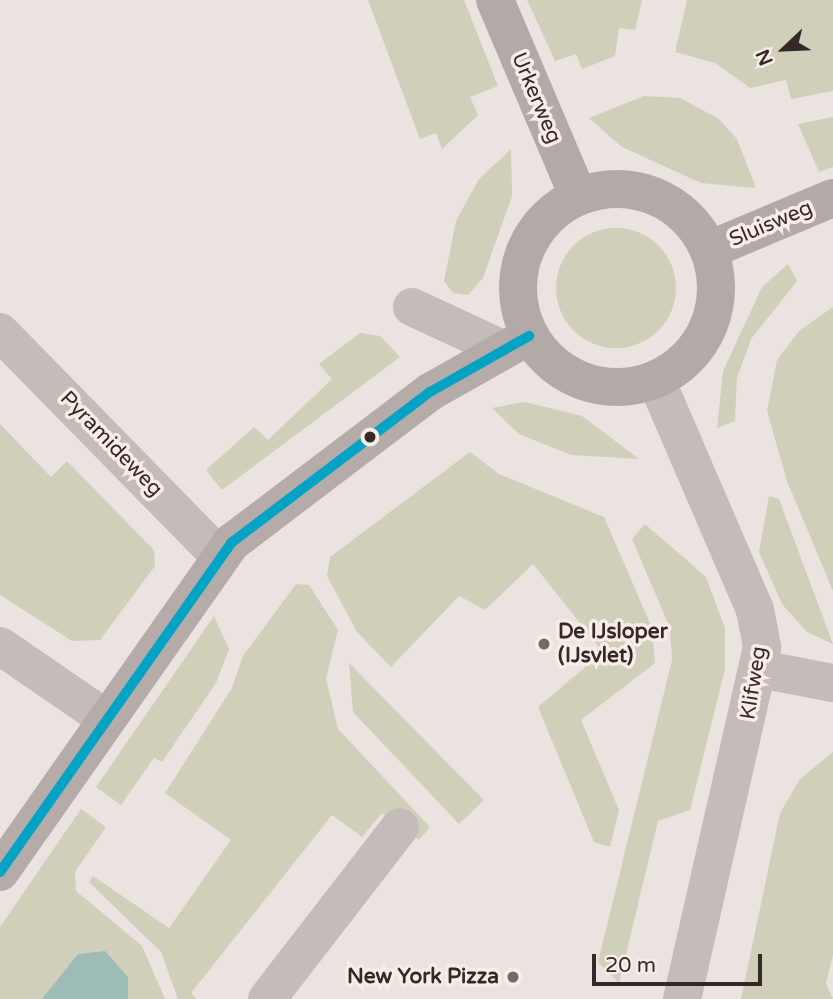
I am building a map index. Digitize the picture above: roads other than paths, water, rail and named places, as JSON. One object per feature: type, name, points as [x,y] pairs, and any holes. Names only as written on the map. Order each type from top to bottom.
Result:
[{"type":"main road","name":"Urkerweg","points":[[495,0],[578,196]]},
{"type":"main road","points":[[603,189],[655,195],[696,227],[709,250],[717,301],[710,326],[679,367],[656,380],[599,386],[571,376],[516,343],[518,282],[523,255],[535,230],[578,196],[603,189]]},
{"type":"main road","name":"Sluisweg","points":[[709,250],[833,198]]},
{"type":"main road","points":[[0,872],[219,558],[247,526],[348,451],[516,343]]},
{"type":"street","points":[[412,307],[516,343]]},
{"type":"street","name":"Pyramideweg","points":[[0,332],[219,558]]},
{"type":"street","name":"Klifweg","points":[[656,380],[755,610],[760,668],[682,999]]},
{"type":"street","points":[[0,646],[105,718]]},
{"type":"street","points":[[760,668],[833,683]]},
{"type":"street","points":[[267,999],[400,827]]},
{"type":"water","points":[[105,951],[128,977],[128,999],[42,999],[78,954]]},
{"type":"place","name":"De IJsloper (IJsvlet)","points":[[544,644]]},
{"type":"place","name":"New York Pizza","points":[[513,977]]}]
